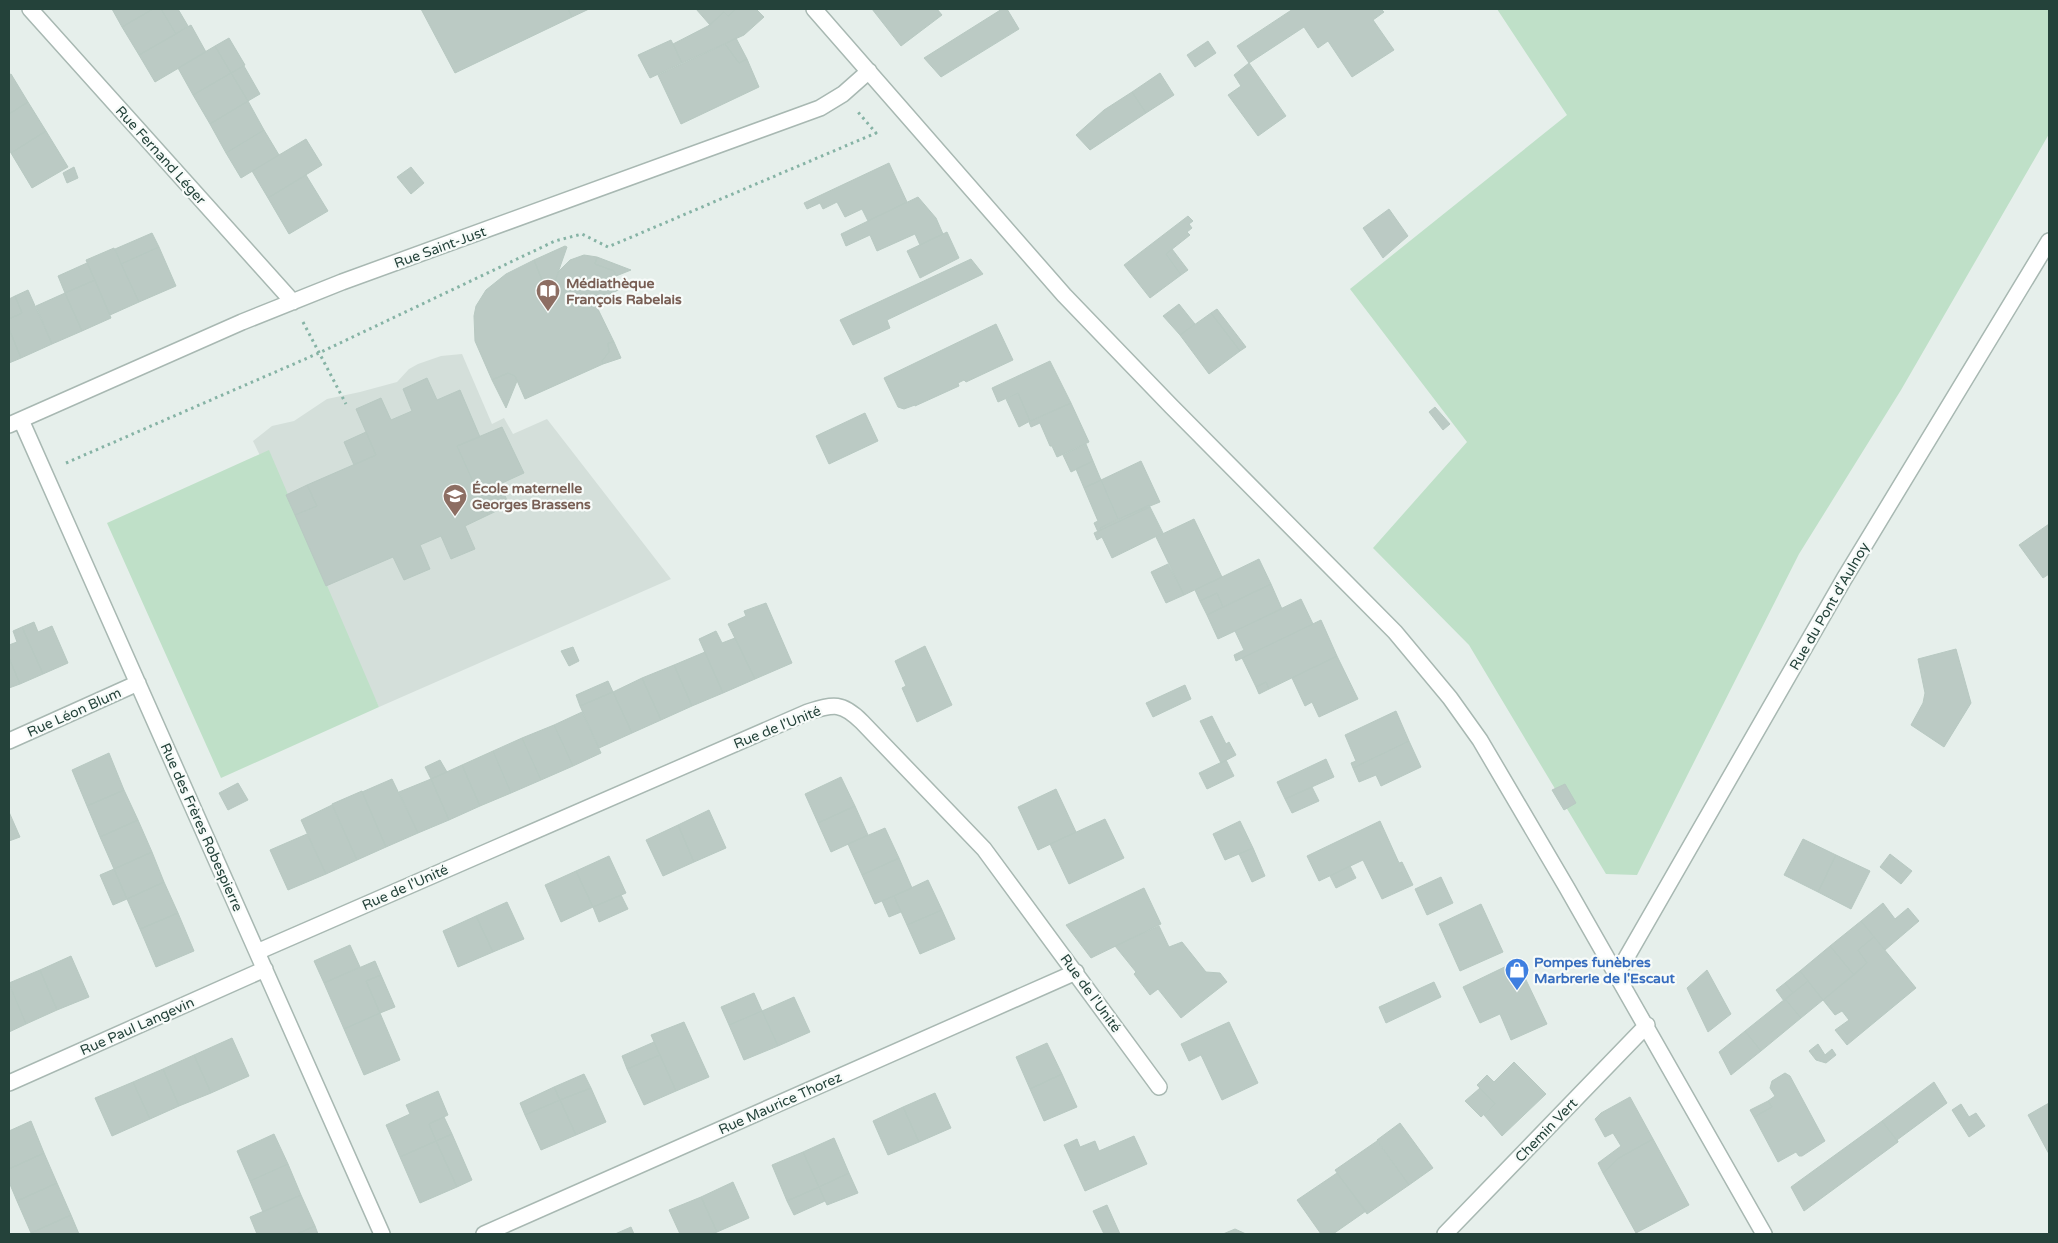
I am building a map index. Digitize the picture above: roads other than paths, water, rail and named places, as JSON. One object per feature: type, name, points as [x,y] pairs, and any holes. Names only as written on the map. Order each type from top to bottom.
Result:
[{"type":"street","name":"Rue Fernand Léger","points":[[30,9],[293,302]]},
{"type":"street","points":[[814,9],[1070,301],[1171,406],[1396,632],[1444,691],[1480,740],[1617,974],[1764,1234]]},
{"type":"street","name":"Rue Saint-Just","points":[[15,422],[242,322],[293,302],[807,114],[825,106],[843,94],[869,71]]},
{"type":"street","name":"Rue du Pont d'Aulnoy","points":[[1617,974],[1844,579],[2049,241]]},
{"type":"street","name":"Rue des Frères Robespierre","points":[[15,422],[45,472],[382,1234]]},
{"type":"street","name":"Rue Léon Blum","points":[[9,741],[138,683]]},
{"type":"street","name":"Rue de l'Unité","points":[[258,952],[808,712],[837,706],[852,712],[973,836],[1076,972],[1159,1087]]},
{"type":"street","name":"Rue Paul Langevin","points":[[9,1083],[265,969]]},
{"type":"street","name":"Rue Maurice Thorez","points":[[484,1234],[1076,972]]},
{"type":"street","name":"Chemin Vert","points":[[1445,1234],[1646,1025]]},
{"type":"place","name":"Médiathèque François Rabelais","points":[[548,312]]},
{"type":"place","name":"École maternelle Georges Brassens","points":[[455,517]]},
{"type":"place","name":"Pompes funèbres Marbrerie de l'Escaut","points":[[1517,991]]}]
